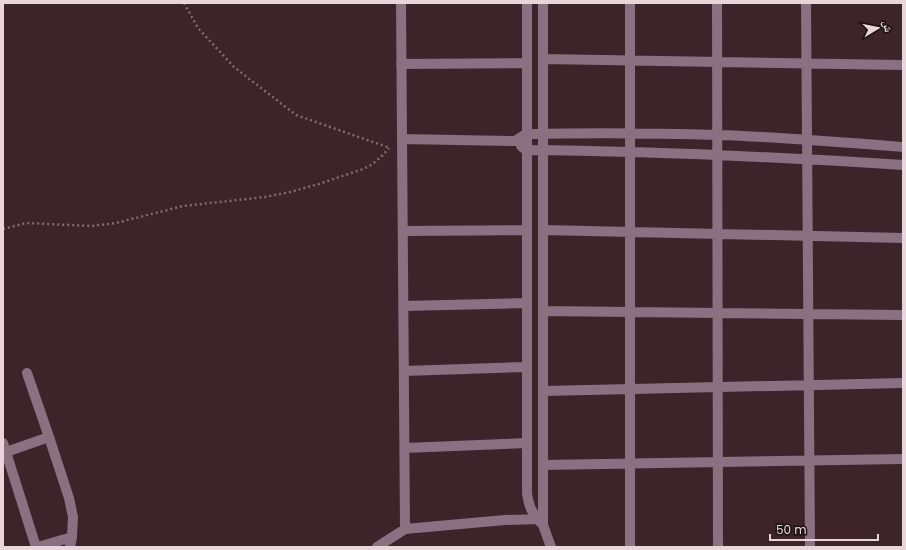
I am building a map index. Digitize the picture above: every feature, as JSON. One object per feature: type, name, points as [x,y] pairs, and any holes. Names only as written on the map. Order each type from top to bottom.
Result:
[{"type":"street","points":[[401,3],[406,529]]},
{"type":"street","points":[[527,3],[527,493],[529,505],[534,516],[541,521]]},
{"type":"street","points":[[543,3],[543,465],[541,521],[551,547]]},
{"type":"street","points":[[630,3],[630,547]]},
{"type":"street","points":[[717,3],[718,547]]},
{"type":"street","points":[[806,3],[810,547]]},
{"type":"street","points":[[543,59],[903,65]]},
{"type":"street","points":[[401,64],[527,63]]},
{"type":"street","points":[[402,140],[515,141],[526,134],[630,133],[718,135],[807,140],[903,148]]},
{"type":"street","points":[[515,141],[526,150],[718,154],[807,158],[903,165]]},
{"type":"street","points":[[403,231],[526,230]]},
{"type":"street","points":[[543,230],[903,238]]},
{"type":"street","points":[[403,306],[526,303]]},
{"type":"street","points":[[543,311],[903,315]]},
{"type":"street","points":[[404,371],[527,367]]},
{"type":"street","points":[[27,373],[50,437],[69,498],[73,517],[70,547]]},
{"type":"street","points":[[543,391],[903,384]]},
{"type":"street","points":[[50,437],[4,448],[37,547],[72,537]]},
{"type":"street","points":[[405,448],[527,443]]},
{"type":"street","points":[[543,465],[903,459]]},
{"type":"street","points":[[378,547],[406,529],[505,520],[541,521]]},
{"type":"path","points":[[184,3],[198,28],[234,67],[296,115],[402,152]]},
{"type":"path","points":[[3,229],[26,223],[92,226],[110,224],[183,206],[265,197],[290,192],[363,169],[381,157],[389,148]]}]
